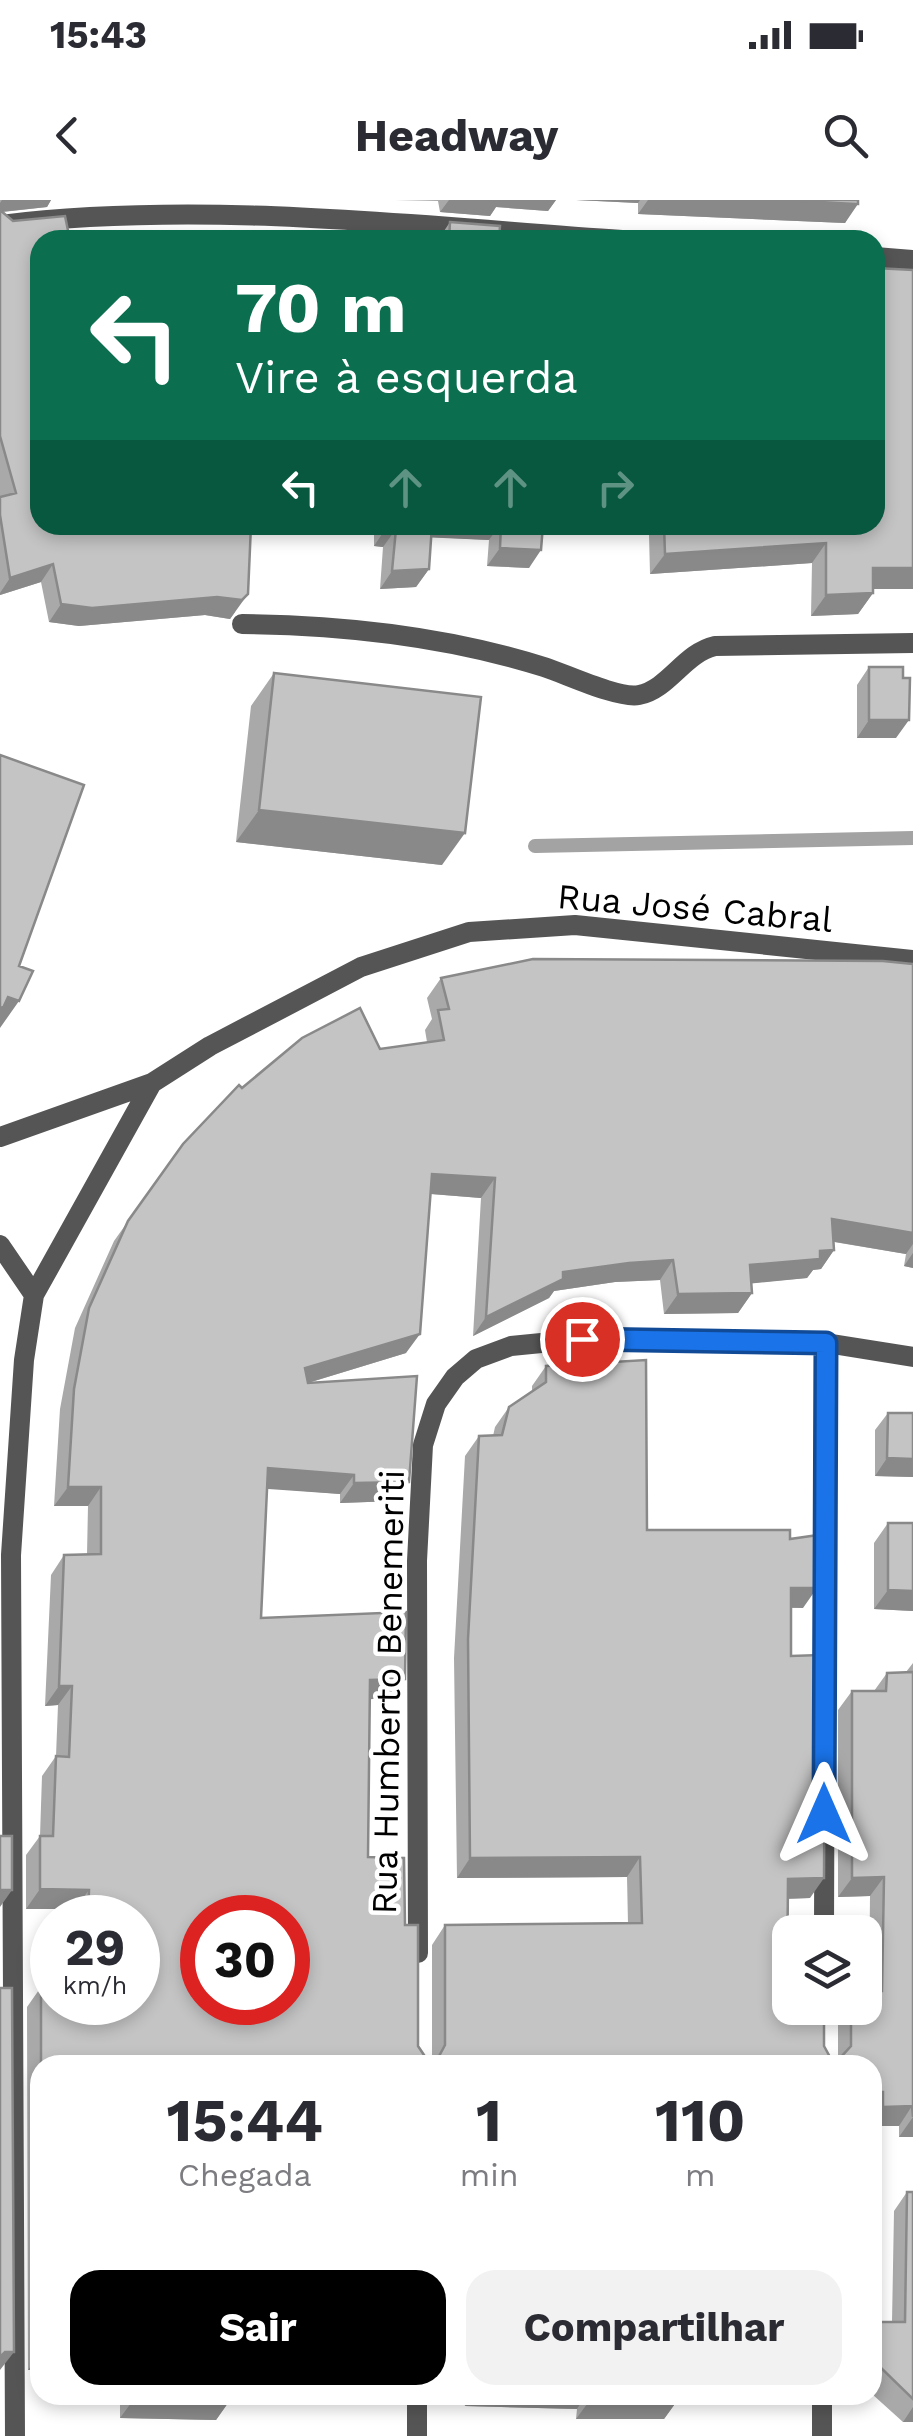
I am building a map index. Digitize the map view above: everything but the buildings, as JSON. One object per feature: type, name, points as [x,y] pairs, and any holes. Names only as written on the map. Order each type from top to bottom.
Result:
[{"type":"street","points":[[0,225],[78,213],[204,211],[478,230]]},
{"type":"street","points":[[885,259],[913,260]]},
{"type":"street","points":[[242,624],[308,625],[424,639],[537,665],[630,694],[654,687],[688,657],[715,646],[913,643]]},
{"type":"street","name":"Rua José Cabral","points":[[15,2436],[5,1555],[24,1360],[34,1295],[152,1083],[210,1046],[361,967],[470,932],[575,925],[913,960]]},
{"type":"street","points":[[0,1137],[152,1083]]},
{"type":"street","points":[[0,1245],[34,1295]]},
{"type":"street","name":"Rua Humberto Benemeriti","points":[[418,1968],[417,1561],[423,1446],[436,1404],[455,1377],[476,1359],[512,1346],[582,1339],[826,1343],[913,1358]]},
{"type":"street","points":[[824,1915],[826,1343]]},
{"type":"street","points":[[417,2405],[417,2436]]},
{"type":"street","points":[[822,2405],[822,2436]]},
{"type":"waterway","points":[[535,846],[913,838]]},
{"type":"route","points":[[582,1339],[826,1343],[824,1814]]}]
